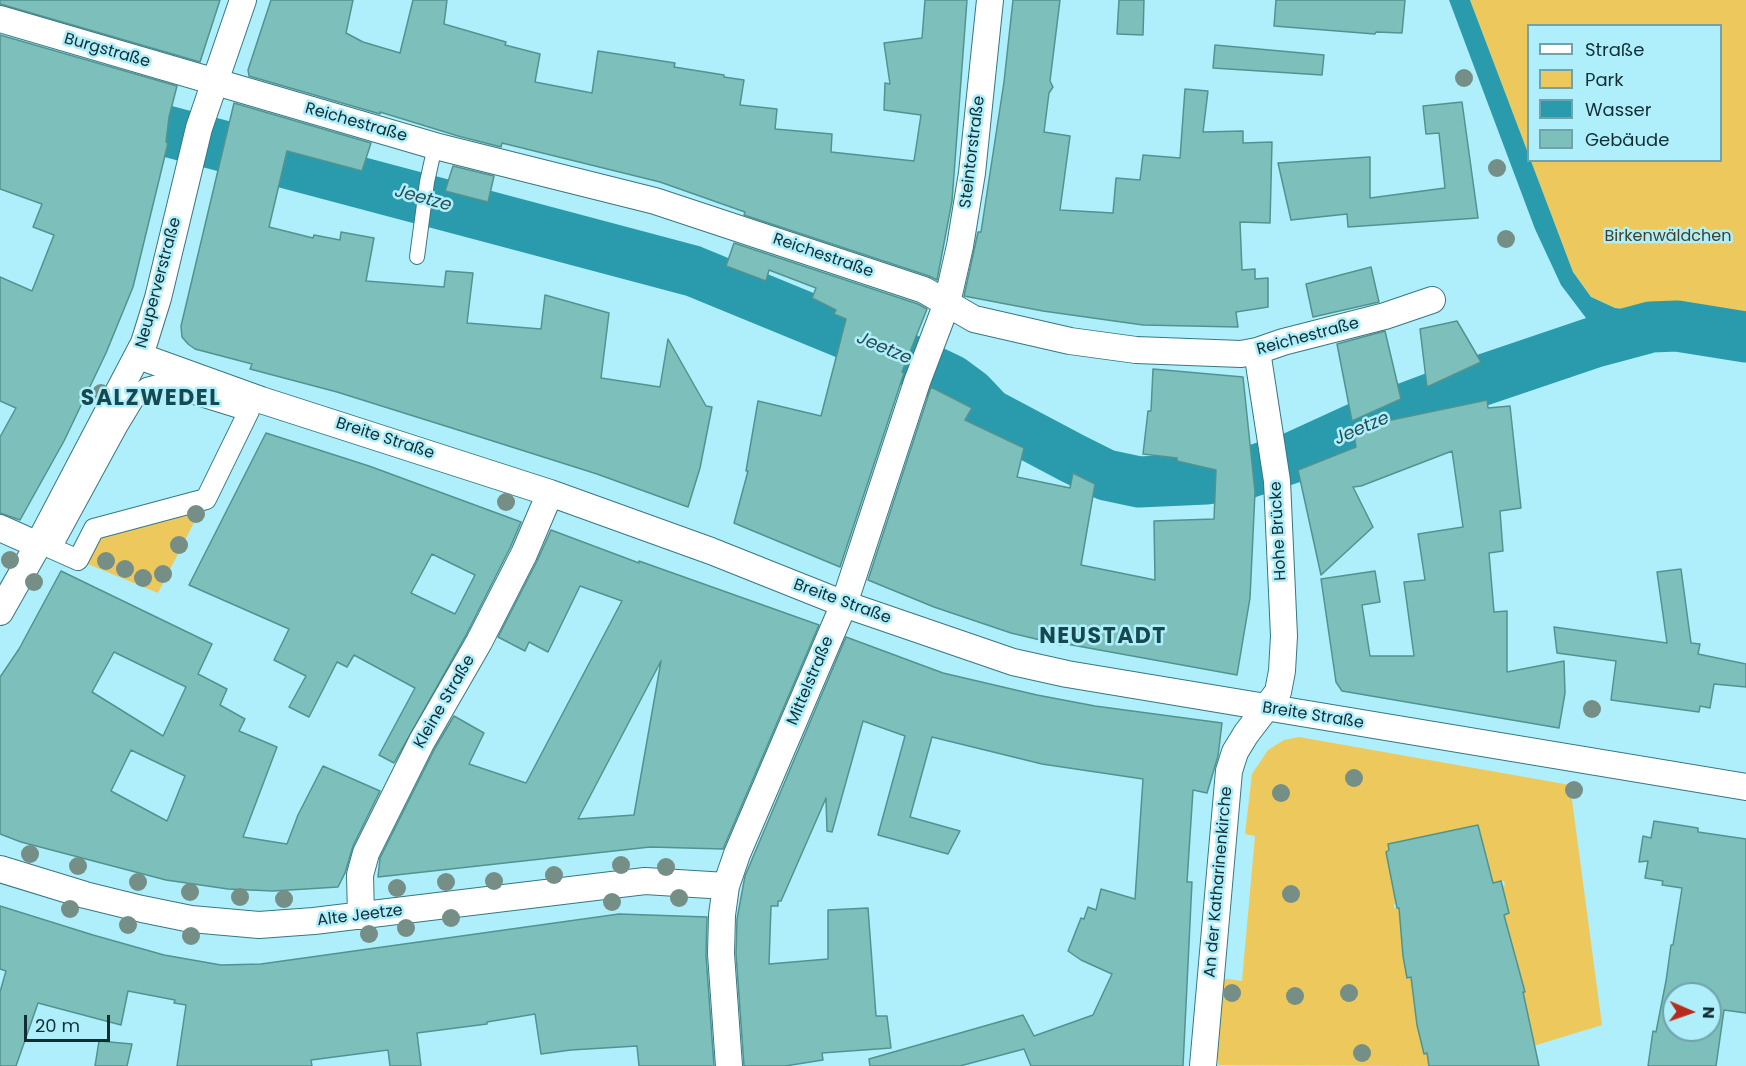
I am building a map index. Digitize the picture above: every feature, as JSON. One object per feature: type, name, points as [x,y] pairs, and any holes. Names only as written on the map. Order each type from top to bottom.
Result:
[{"type":"street","name":"Neuperverstraße","points":[[0,612],[139,356],[158,298],[199,128],[243,0]]},
{"type":"street","name":"Steintorstraße","points":[[947,303],[960,246],[972,173],[990,0]]},
{"type":"street","name":"Burgstraße","points":[[0,19],[215,82]]},
{"type":"street","name":"Reichestraße","points":[[215,82],[435,146],[655,201],[924,290],[974,319],[1070,341],[1136,350],[1241,354],[1385,316],[1432,300]]},
{"type":"street","name":"Mittelstraße","points":[[729,1066],[721,954],[722,915],[726,885],[736,854],[844,604],[917,382],[947,303]]},
{"type":"street","name":"Hohe Brücke","points":[[1257,351],[1277,481],[1284,636],[1278,692],[1266,708]]},
{"type":"street","name":"Breite Straße","points":[[139,356],[261,400],[550,493],[711,551],[844,604],[1024,664],[1067,674],[1266,708],[1746,787]]},
{"type":"street","points":[[162,384],[249,411],[206,499],[94,529],[78,560],[51,548],[118,425],[135,397],[147,388],[162,384]]},
{"type":"street","name":"Kleine Straße","points":[[361,916],[360,875],[366,853],[422,741],[479,642],[524,554],[550,493]]},
{"type":"street","points":[[0,528],[38,545]]},
{"type":"street","name":"An der Katharinenkirche","points":[[1203,1066],[1229,771],[1235,752],[1266,708]]},
{"type":"street","name":"Alte Jeetze","points":[[0,869],[85,895],[190,919],[259,925],[361,916],[645,881],[726,885]]},
{"type":"lane","points":[[417,257],[427,182],[435,146]]},
{"type":"green space","name":"Birkenwäldchen","points":[[1470,0],[1746,0],[1746,325],[1615,308],[1591,297],[1573,272],[1531,162],[1722,162],[1722,24],[1527,24],[1527,150]]},
{"type":"green space","points":[[206,499],[158,593],[78,560],[94,529]]},
{"type":"green space","points":[[1299,737],[1570,785],[1602,1025],[1530,1047],[1527,1031],[1531,1030],[1526,1008],[1518,993],[1525,992],[1509,955],[1515,953],[1513,949],[1508,950],[1500,916],[1508,913],[1494,888],[1505,885],[1504,881],[1493,883],[1477,825],[1388,844],[1389,850],[1386,852],[1399,902],[1394,904],[1394,908],[1400,908],[1404,932],[1401,936],[1411,970],[1406,972],[1407,978],[1412,977],[1423,1049],[1424,1053],[1427,1053],[1429,1066],[1219,1065],[1216,1051],[1220,978],[1242,981],[1255,836],[1245,834],[1252,774],[1268,750],[1284,740]]},
{"type":"water","points":[[1449,0],[1470,0],[1527,150],[1527,162],[1531,162],[1573,272],[1591,297],[1615,308],[1746,325],[1746,346],[1660,337],[1613,347],[1619,324],[1605,324],[1586,318],[1561,285],[1535,229]]},
{"type":"building","points":[[0,0],[220,0],[200,62],[0,4]]},
{"type":"building","points":[[271,0],[353,0],[346,33],[363,42],[400,53],[413,0],[447,0],[444,24],[506,42],[505,45],[540,54],[535,82],[592,93],[598,51],[675,63],[674,67],[744,80],[740,105],[777,109],[775,129],[832,134],[831,152],[914,161],[921,115],[884,110],[885,83],[890,84],[884,43],[922,38],[925,0],[967,0],[952,201],[937,280],[744,215],[745,212],[660,182],[502,143],[501,147],[458,136],[249,76],[248,70]]},
{"type":"building","points":[[1013,0],[1060,0],[1050,81],[1053,87],[1049,93],[1044,132],[1070,136],[1060,210],[1113,213],[1116,178],[1140,180],[1143,155],[1180,158],[1185,89],[1208,91],[1203,132],[1243,131],[1243,143],[1272,142],[1270,223],[1240,222],[1242,270],[1255,269],[1255,279],[1268,278],[1268,307],[1236,312],[1238,327],[1143,325],[1043,311],[964,296],[978,232],[981,232],[1004,82]]},
{"type":"building","points":[[1119,0],[1144,0],[1143,35],[1117,34]]},
{"type":"building","points":[[1276,0],[1405,0],[1402,33],[1376,32],[1375,34],[1274,26]]},
{"type":"building","points":[[0,35],[177,86],[169,117],[166,142],[168,143],[133,287],[106,353],[64,441],[20,520],[0,513],[0,437],[16,408],[0,401],[0,277],[32,291],[54,235],[33,227],[42,204],[0,189]]},
{"type":"building","points":[[1215,45],[1324,55],[1322,75],[1213,68]]},
{"type":"building","points":[[1462,102],[1478,218],[1348,227],[1347,214],[1291,220],[1278,163],[1370,157],[1370,198],[1445,188],[1439,133],[1426,134],[1423,106]]},
{"type":"building","points":[[234,103],[371,143],[362,171],[287,151],[269,227],[313,238],[314,235],[340,240],[341,232],[374,238],[366,281],[444,287],[446,271],[473,273],[467,323],[541,329],[545,295],[609,313],[601,378],[660,387],[668,339],[706,406],[712,407],[700,468],[688,507],[597,474],[455,429],[337,392],[250,369],[252,364],[195,349],[188,344],[182,337],[181,326]]},
{"type":"building","points":[[453,166],[494,176],[488,202],[445,191]]},
{"type":"building","points":[[734,243],[918,304],[927,309],[902,372],[904,373],[840,567],[734,523],[748,471],[746,471],[758,401],[821,416],[846,319],[834,314],[836,310],[812,298],[816,288],[769,270],[766,281],[726,266]]},
{"type":"building","points":[[1371,267],[1379,302],[1313,317],[1306,284]]},
{"type":"building","points":[[1457,321],[1481,362],[1427,387],[1420,329]]},
{"type":"building","points":[[1385,331],[1401,399],[1352,421],[1337,344]]},
{"type":"building","points":[[1153,369],[1243,377],[1255,492],[1250,598],[1237,675],[1061,643],[1061,645],[1011,633],[934,607],[868,580],[931,387],[972,408],[965,420],[1024,448],[1017,477],[1070,488],[1073,473],[1095,484],[1081,565],[1155,580],[1154,521],[1214,519],[1216,470],[1177,461],[1177,458],[1143,454],[1148,411],[1151,411]]},
{"type":"building","points":[[1487,400],[1488,408],[1510,406],[1521,508],[1500,511],[1503,551],[1489,553],[1494,612],[1507,611],[1507,672],[1564,661],[1565,693],[1559,728],[1342,691],[1336,682],[1321,579],[1375,571],[1380,602],[1362,605],[1370,656],[1414,656],[1404,582],[1425,580],[1418,534],[1463,527],[1452,451],[1353,487],[1373,527],[1321,575],[1298,470],[1356,447],[1353,428]]},
{"type":"building","points":[[266,433],[369,466],[521,522],[466,635],[394,763],[379,755],[415,688],[354,655],[347,667],[337,662],[309,717],[289,707],[306,676],[274,660],[289,629],[189,585]],"holes":[[[432,554],[475,575],[455,614],[411,593]]]},
{"type":"building","points":[[551,530],[819,625],[723,849],[650,847],[378,877],[380,858],[435,748],[454,716],[484,733],[469,764],[526,783],[622,601],[580,586],[548,652],[529,642],[525,651],[498,637]],"holes":[[[661,661],[634,815],[578,819]]]},
{"type":"building","points":[[1681,569],[1691,643],[1700,644],[1698,654],[1746,664],[1746,687],[1714,684],[1710,708],[1700,706],[1699,712],[1611,700],[1616,661],[1557,653],[1554,627],[1667,643],[1657,572]]},
{"type":"building","points":[[61,571],[212,644],[198,674],[227,689],[220,705],[245,719],[239,731],[277,747],[243,837],[287,844],[298,815],[323,766],[380,791],[353,846],[338,887],[273,891],[228,889],[166,880],[21,842],[0,834],[0,677],[19,649]],"holes":[[[114,652],[186,687],[163,736],[92,692]],[[131,750],[185,776],[167,821],[111,791]]]},
{"type":"building","points":[[846,637],[943,673],[1037,695],[1095,706],[1222,723],[1218,756],[1207,793],[1193,790],[1187,882],[1192,882],[1183,1066],[1031,1066],[1024,1049],[960,1066],[870,1066],[869,1059],[1023,1015],[1034,1036],[1093,1015],[1112,974],[1081,960],[1068,951],[1081,918],[1084,919],[1088,907],[1096,910],[1101,889],[1135,899],[1143,779],[1042,764],[932,737],[910,817],[960,831],[948,854],[878,835],[905,736],[863,721],[832,832],[827,831],[826,798],[781,901],[778,901],[778,906],[771,906],[769,964],[828,959],[828,910],[868,908],[876,1016],[887,1016],[891,1048],[822,1053],[823,1060],[785,1066],[744,1066],[736,954],[737,919],[745,876]]},
{"type":"building","points":[[1654,821],[1698,828],[1698,832],[1746,839],[1746,1013],[1724,1010],[1722,1024],[1722,982],[1666,982],[1682,888],[1662,885],[1663,881],[1645,878],[1648,861],[1639,862],[1643,836],[1651,838]]},
{"type":"building","points":[[1478,825],[1493,883],[1501,881],[1509,913],[1504,915],[1525,992],[1523,992],[1539,1066],[1429,1066],[1427,1053],[1424,1054],[1417,1025],[1411,977],[1407,978],[1399,908],[1397,908],[1386,852],[1389,850],[1388,844]]},
{"type":"building","points":[[0,906],[164,955],[221,965],[261,964],[619,914],[707,917],[706,955],[714,1066],[639,1066],[637,1046],[541,1054],[535,1014],[487,1022],[487,1024],[417,1033],[421,1066],[390,1066],[388,1050],[311,1060],[312,1066],[177,1066],[186,1005],[174,1003],[175,1000],[128,991],[121,1025],[38,1003],[16,1066],[0,1066],[0,992],[6,971],[0,969]]},
{"type":"building","points":[[1662,1001],[1662,1042],[1719,1042],[1716,1066],[1648,1066],[1653,1031],[1656,1032]]},
{"type":"building","points":[[99,1041],[132,1044],[127,1066],[95,1066]]},
{"type":"waterway","name":"Jeetze","points":[[0,82],[125,120],[693,271],[905,358],[951,380],[970,394],[989,414],[1072,458],[1106,475],[1139,482],[1206,479],[1247,473],[1294,457],[1377,419],[1465,386],[1595,342],[1651,327],[1677,326],[1746,337]]},
{"type":"district","name":"SALZWEDEL","points":[[151,399]]},
{"type":"district","name":"NEUSTADT","points":[[1103,637]]}]
